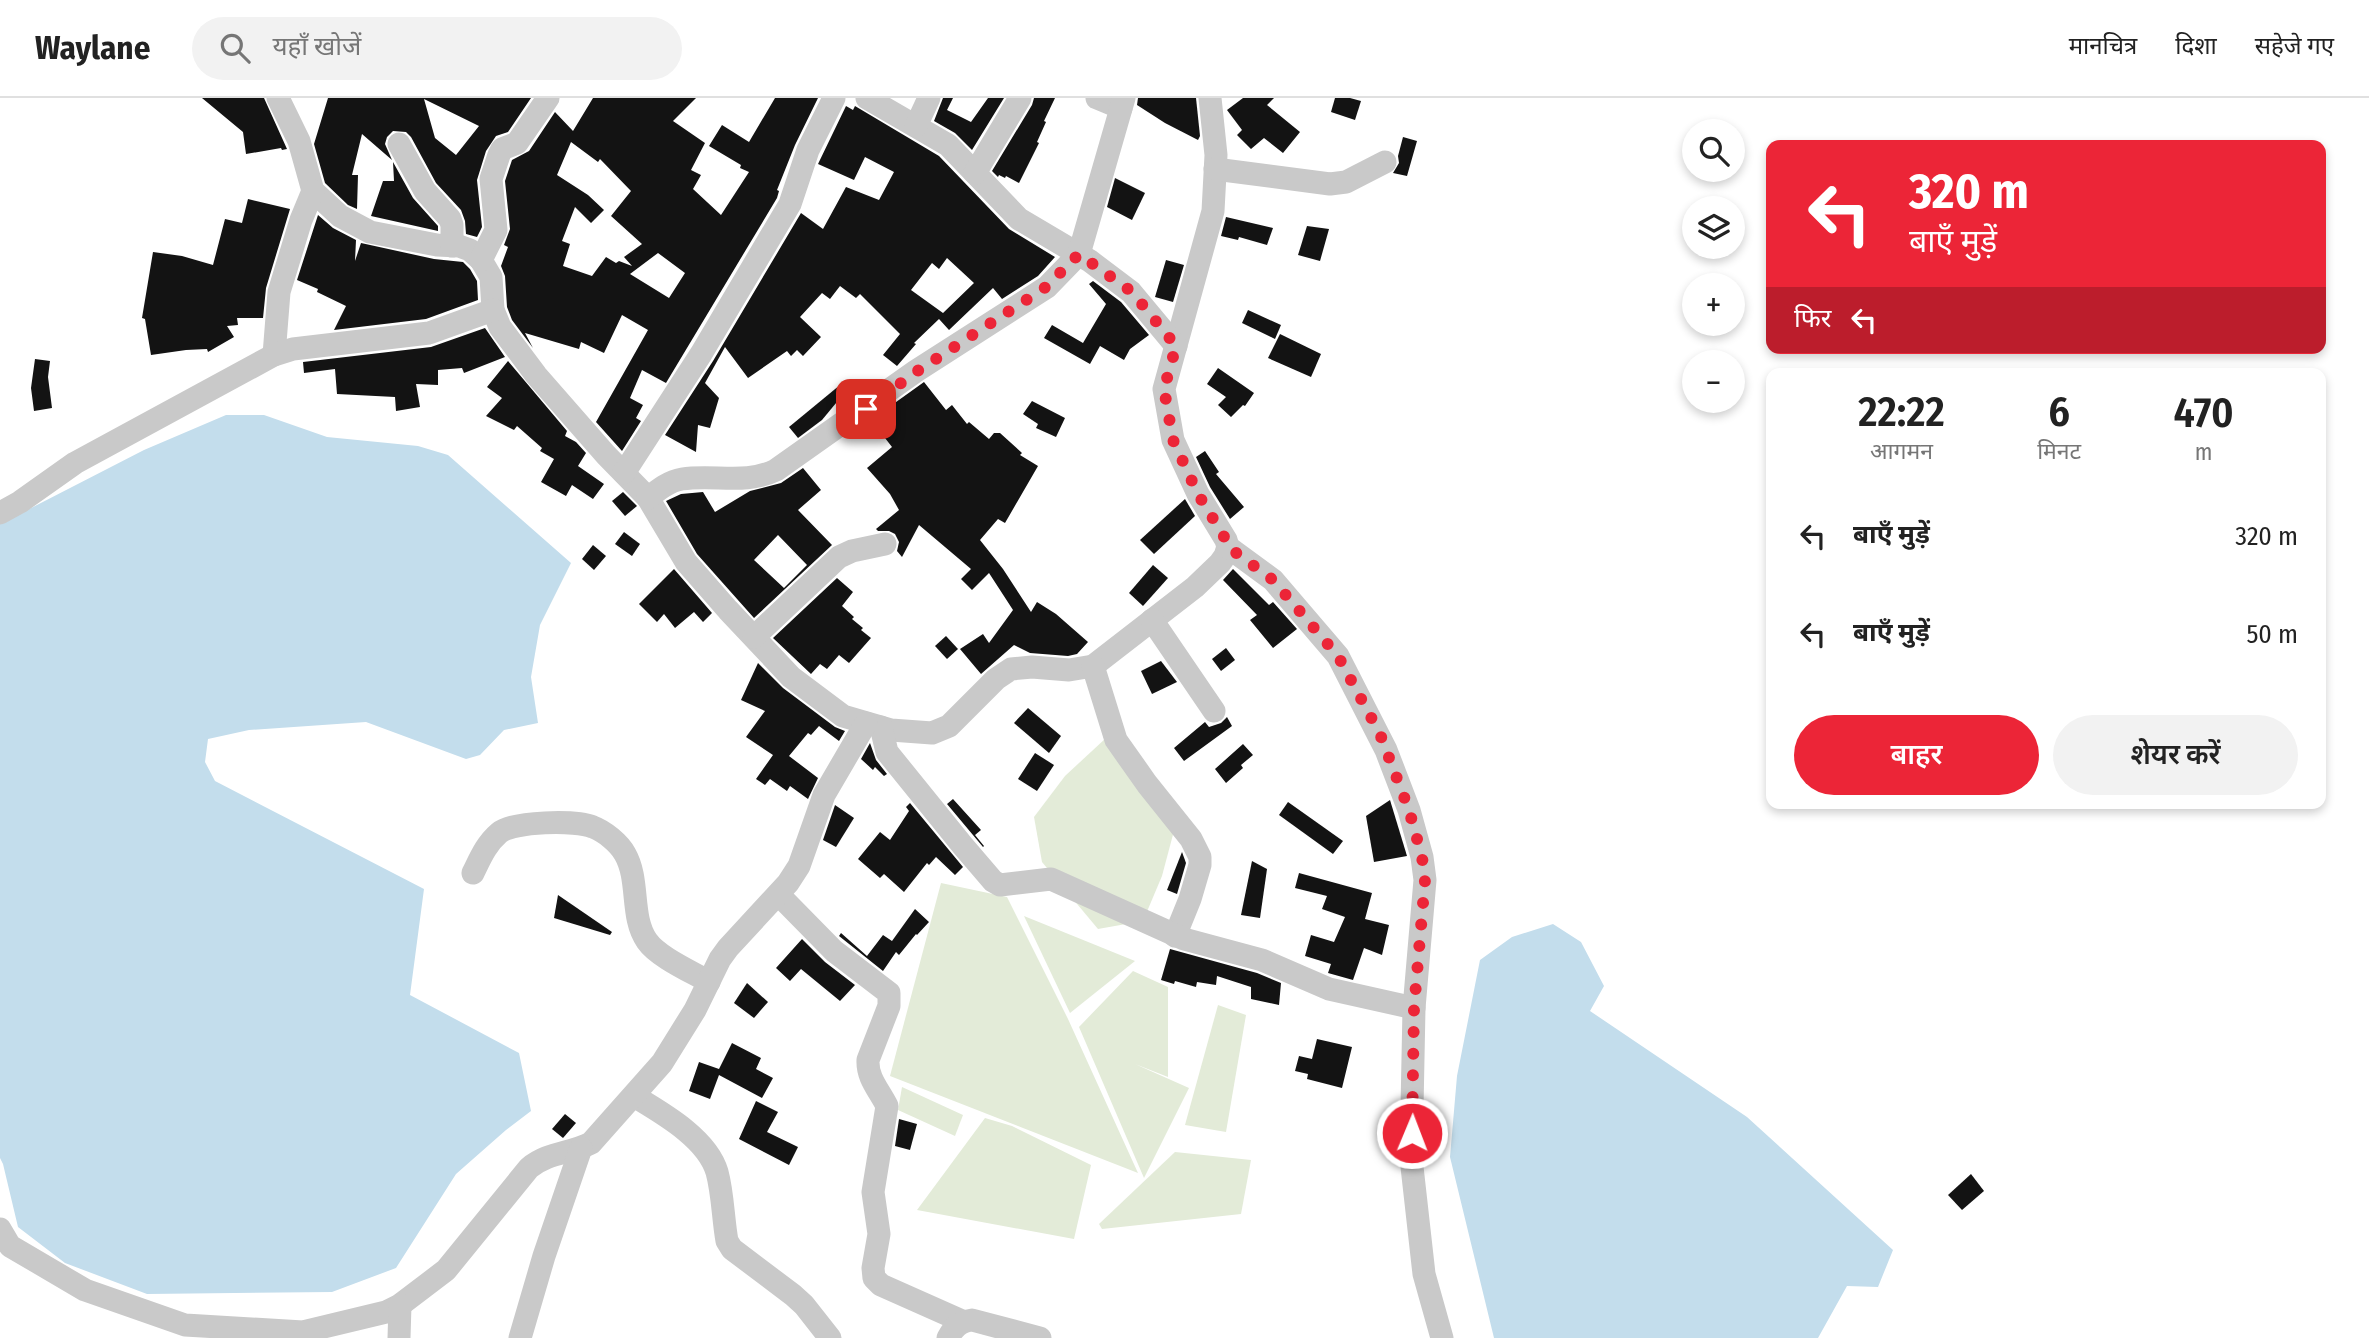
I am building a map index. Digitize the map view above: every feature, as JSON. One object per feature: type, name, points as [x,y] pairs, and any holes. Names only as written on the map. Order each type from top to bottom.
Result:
[{"type":"street","points":[[279,98],[299,141],[313,191],[340,216],[370,232],[470,250],[481,260],[491,277],[493,310],[500,327],[536,375],[648,498],[686,562],[791,677],[843,716],[891,730],[932,733],[949,726],[996,679],[1011,668],[1069,670],[1093,666],[1152,620],[1225,556],[1228,547],[1226,540],[1198,494],[1173,440],[1164,389],[1213,211],[1216,155],[1210,98]]},
{"type":"street","points":[[481,260],[496,230],[491,179],[499,155],[502,149],[517,143],[548,98]]},
{"type":"street","points":[[624,473],[701,354],[790,204],[808,150],[834,98]]},
{"type":"street","points":[[867,98],[948,145],[1019,219],[1079,254],[1132,292],[1176,346]]},
{"type":"street","points":[[916,126],[929,98]]},
{"type":"street","points":[[975,173],[1020,98]]},
{"type":"street","points":[[648,498],[665,485],[681,479],[763,477],[1046,287],[1079,254],[1122,103],[1097,98]]},
{"type":"street","points":[[399,144],[421,184],[450,219],[452,246]]},
{"type":"street","points":[[1215,169],[1330,184],[1353,179],[1385,162]]},
{"type":"street","points":[[274,355],[279,292],[301,220],[313,191]]},
{"type":"street","points":[[0,513],[75,463],[274,355],[293,349],[429,333],[493,310]]},
{"type":"street","points":[[754,637],[839,556],[885,544]]},
{"type":"street","points":[[1228,547],[1273,580],[1338,656],[1386,750],[1409,810],[1424,868],[1414,1008],[1413,1174],[1424,1274],[1443,1338]]},
{"type":"street","points":[[1152,620],[1214,711]]},
{"type":"street","points":[[1093,666],[1116,740],[1191,839],[1200,857],[1190,899],[1175,936]]},
{"type":"street","points":[[873,725],[887,751],[993,881],[1000,885],[1051,879],[1175,936],[1255,958],[1329,989],[1414,1008]]},
{"type":"street","points":[[0,1229],[10,1246],[85,1290],[185,1325],[303,1332],[386,1312],[400,1305],[446,1270],[529,1168],[540,1159],[591,1143],[662,1063],[695,1010],[728,948],[779,895],[799,866],[824,795],[873,725]]},
{"type":"street","points":[[473,873],[488,845],[501,831],[519,825],[572,823],[592,826],[615,842],[625,853],[645,940],[653,948],[709,982]]},
{"type":"street","points":[[779,895],[834,951],[889,993],[889,1006],[867,1069],[887,1106],[873,1192],[878,1234],[874,1278],[881,1285],[955,1330],[972,1320],[1040,1338]]},
{"type":"street","points":[[634,1096],[677,1122],[712,1161],[717,1172],[727,1241],[732,1249],[799,1300],[830,1338]]},
{"type":"street","points":[[520,1338],[549,1239],[581,1148]]},
{"type":"street","points":[[399,1338],[400,1305]]},
{"type":"green space","points":[[1106,738],[1175,827],[1162,876],[1143,921],[1098,929],[1042,862],[1034,817],[1065,776]]},
{"type":"green space","points":[[941,883],[1007,897],[1068,1019],[1138,1173],[890,1076]]},
{"type":"green space","points":[[1024,916],[1135,961],[1070,1013]]},
{"type":"green space","points":[[1133,971],[1168,987],[1168,1077],[1135,1064],[1189,1088],[1144,1178],[1079,1027]]},
{"type":"green space","points":[[1218,1005],[1246,1015],[1226,1132],[1185,1125]]},
{"type":"green space","points":[[902,1087],[963,1115],[955,1136],[898,1110]]},
{"type":"green space","points":[[985,1118],[1012,1126],[1091,1165],[1074,1239],[917,1210]]},
{"type":"green space","points":[[1175,1152],[1251,1160],[1241,1214],[1102,1229],[1099,1224]]},
{"type":"water","points":[[226,415],[264,415],[327,437],[418,446],[448,455],[571,563],[540,625],[531,677],[538,723],[504,730],[480,755],[466,759],[366,722],[249,730],[208,739],[205,762],[215,781],[424,889],[410,995],[519,1053],[531,1111],[456,1174],[396,1268],[332,1292],[147,1294],[65,1263],[18,1227],[0,1158],[0,524],[144,450]]},
{"type":"water","points":[[1553,924],[1581,942],[1604,986],[1590,1011],[1747,1117],[1893,1250],[1878,1287],[1847,1286],[1818,1338],[1494,1338],[1450,1157],[1457,1076],[1480,960],[1512,937]]},
{"type":"building","points":[[202,98],[264,98],[287,149],[246,154],[243,132]]},
{"type":"building","points":[[328,98],[531,98],[508,132],[496,136],[486,151],[477,180],[482,227],[477,237],[466,234],[461,210],[436,183],[406,132],[393,131],[387,137],[385,144],[392,160],[362,134],[352,175],[358,175],[357,209],[348,205],[325,183],[314,144]],"holes":[[[424,99],[479,126],[456,155],[435,138]]]},
{"type":"building","points":[[593,98],[696,98],[673,121],[705,143],[691,170],[701,175],[693,189],[721,215],[749,172],[709,146],[722,125],[749,142],[775,98],[818,98],[795,145],[777,190],[777,198],[666,383],[642,370],[630,398],[643,405],[636,418],[641,421],[622,451],[596,422],[648,330],[622,315],[604,353],[581,342],[579,349],[525,333],[533,348],[512,320],[507,307],[505,276],[501,266],[508,247],[504,245],[510,229],[505,181],[512,160],[529,151],[555,112],[573,131]],"holes":[[[571,142],[598,162],[600,159],[631,191],[611,216],[642,244],[624,257],[632,266],[619,261],[616,263],[606,257],[592,276],[563,266],[570,244],[562,241],[575,207],[591,223],[604,210],[588,195],[557,175]],[[658,253],[685,273],[669,298],[630,274]]]},
{"type":"building","points":[[943,98],[953,98],[947,110],[971,122],[988,98],[1004,98],[972,150],[955,133],[934,121]]},
{"type":"building","points":[[1034,98],[1055,98],[1044,121],[1046,122],[1037,142],[1039,143],[1019,183],[1006,176],[998,177],[992,171]]},
{"type":"building","points":[[1138,98],[1196,98],[1200,136],[1198,140],[1137,105]]},
{"type":"building","points":[[1243,98],[1274,98],[1267,105],[1300,132],[1283,153],[1264,138],[1251,149],[1237,135],[1242,130],[1227,110]]},
{"type":"building","points":[[1335,98],[1361,101],[1355,120],[1331,112]]},
{"type":"building","points":[[846,106],[853,110],[855,106],[939,156],[1009,229],[1055,257],[1038,276],[1002,299],[993,288],[949,330],[939,319],[914,343],[916,344],[897,366],[883,355],[900,334],[860,294],[856,298],[840,286],[830,299],[822,293],[800,317],[821,337],[803,356],[797,350],[791,356],[787,351],[748,378],[725,347],[705,383],[719,398],[710,428],[698,425],[696,452],[665,435],[713,361],[801,213],[823,229],[846,187],[879,200],[894,172],[865,157],[854,180],[818,164]],"holes":[[[947,258],[974,283],[943,313],[911,290],[932,263],[939,269]]]},
{"type":"building","points":[[1403,137],[1417,141],[1407,176],[1393,173],[1399,163]]},
{"type":"building","points":[[393,162],[413,198],[438,226],[438,231],[371,216],[383,181],[394,181]]},
{"type":"building","points":[[1115,178],[1145,193],[1132,220],[1107,207]]},
{"type":"building","points":[[248,199],[290,209],[266,288],[263,318],[237,318],[238,325],[227,326],[234,337],[208,352],[207,349],[186,350],[151,355],[145,319],[142,318],[153,252],[182,256],[213,265],[225,219],[242,223]]},
{"type":"building","points":[[318,215],[333,228],[356,240],[355,261],[361,243],[434,259],[463,262],[477,281],[478,300],[426,319],[334,330],[346,306],[297,280]]},
{"type":"building","points":[[1226,217],[1273,228],[1267,245],[1239,237],[1238,240],[1221,236]]},
{"type":"building","points":[[1307,226],[1329,229],[1320,261],[1298,255]]},
{"type":"building","points":[[1166,260],[1184,265],[1173,302],[1155,297]]},
{"type":"building","points":[[1093,281],[1121,302],[1149,335],[1130,349],[1124,360],[1100,346],[1090,364],[1044,338],[1052,325],[1083,343],[1106,304],[1089,284]]},
{"type":"building","points":[[1248,310],[1281,325],[1275,339],[1242,323]]},
{"type":"building","points":[[485,328],[505,357],[464,373],[462,368],[438,370],[438,385],[416,384],[420,407],[396,411],[395,397],[337,394],[335,369],[304,373],[303,362],[431,347]]},
{"type":"building","points":[[1280,334],[1321,354],[1311,377],[1268,358]]},
{"type":"building","points":[[35,359],[50,361],[48,377],[52,408],[34,411],[31,388]]},
{"type":"building","points":[[508,361],[567,431],[565,436],[576,442],[586,453],[578,466],[604,484],[593,499],[572,485],[566,496],[541,482],[554,459],[540,451],[542,448],[517,426],[514,430],[486,416],[502,398],[487,387]]},
{"type":"building","points":[[1218,368],[1254,393],[1245,406],[1231,417],[1218,405],[1226,397],[1207,384]]},
{"type":"building","points":[[924,382],[946,410],[952,405],[967,424],[969,422],[989,439],[994,433],[1000,433],[1022,453],[1020,455],[1038,466],[1005,523],[998,519],[980,540],[1031,612],[1037,602],[1056,614],[1088,642],[1077,654],[1068,656],[1030,653],[1014,645],[981,674],[960,649],[983,634],[989,643],[1013,610],[989,573],[972,590],[961,579],[971,569],[919,525],[902,557],[897,551],[899,542],[895,534],[876,529],[899,510],[890,494],[867,468],[892,447],[871,420]]},
{"type":"building","points":[[840,385],[846,391],[822,420],[798,438],[789,427]]},
{"type":"building","points":[[1032,401],[1065,418],[1056,437],[1036,428],[1038,424],[1023,414]]},
{"type":"building","points":[[1205,451],[1219,472],[1216,474],[1244,507],[1230,519],[1210,487],[1196,457]]},
{"type":"building","points":[[803,468],[821,490],[798,510],[832,545],[754,618],[697,554],[666,501],[681,494],[703,492],[715,512],[750,491],[781,483]],"holes":[[[778,535],[807,565],[784,588],[754,560]]]},
{"type":"building","points":[[623,492],[637,506],[625,516],[612,501]]},
{"type":"building","points":[[1185,499],[1195,516],[1154,554],[1140,540]]},
{"type":"building","points":[[624,532],[640,544],[632,556],[615,544]]},
{"type":"building","points":[[593,545],[606,556],[594,570],[582,559]]},
{"type":"building","points":[[1153,565],[1168,578],[1143,606],[1129,593]]},
{"type":"building","points":[[674,569],[712,613],[703,622],[694,612],[675,628],[664,614],[657,622],[639,604]]},
{"type":"building","points":[[1233,569],[1269,605],[1273,602],[1297,629],[1273,648],[1250,620],[1257,615],[1223,580]]},
{"type":"building","points":[[837,578],[853,592],[842,606],[871,638],[849,663],[839,655],[827,669],[820,664],[811,674],[773,638]]},
{"type":"building","points":[[946,636],[958,649],[947,659],[935,646]]},
{"type":"building","points":[[1226,648],[1235,660],[1221,671],[1212,659]]},
{"type":"building","points":[[1161,661],[1177,682],[1152,694],[1141,671]]},
{"type":"building","points":[[758,663],[783,688],[835,727],[845,731],[839,741],[819,726],[811,735],[808,733],[789,756],[818,778],[808,799],[790,786],[787,791],[770,779],[765,785],[756,779],[773,755],[746,737],[765,711],[741,700]]},
{"type":"building","points":[[1028,708],[1061,736],[1049,753],[1014,723]]},
{"type":"building","points":[[1227,717],[1232,726],[1184,761],[1174,748],[1205,722],[1209,727],[1221,723]]},
{"type":"building","points":[[870,743],[876,760],[887,774],[884,776],[861,759]]},
{"type":"building","points":[[1243,744],[1253,755],[1226,783],[1215,769]]},
{"type":"building","points":[[1035,753],[1054,765],[1037,791],[1018,779]]},
{"type":"building","points":[[953,799],[981,830],[975,835],[983,847],[947,804]]},
{"type":"building","points":[[1390,800],[1407,856],[1374,862],[1366,816]]},
{"type":"building","points":[[1288,802],[1343,841],[1333,854],[1279,815]]},
{"type":"building","points":[[910,803],[963,867],[955,875],[936,857],[929,865],[927,863],[904,892],[884,874],[880,878],[858,859],[880,832],[890,840],[909,811],[906,807]]},
{"type":"building","points":[[835,805],[854,818],[836,847],[823,840]]},
{"type":"building","points":[[1182,852],[1186,863],[1177,894],[1167,890]]},
{"type":"building","points":[[1252,861],[1267,869],[1260,918],[1241,915]]},
{"type":"building","points":[[1299,873],[1372,893],[1365,919],[1389,925],[1382,955],[1364,948],[1353,980],[1328,973],[1331,964],[1305,956],[1311,935],[1334,942],[1345,917],[1322,909],[1327,896],[1295,888]]},
{"type":"building","points":[[558,895],[612,932],[610,935],[554,918]]},
{"type":"building","points":[[915,909],[929,922],[899,955],[896,952],[883,971],[839,936],[841,933],[867,956],[883,935],[892,941]]},
{"type":"building","points":[[802,939],[825,962],[855,985],[840,1001],[801,969],[790,981],[776,968]]},
{"type":"building","points":[[1170,949],[1257,973],[1281,983],[1279,1005],[1251,999],[1251,987],[1217,976],[1216,985],[1197,982],[1196,987],[1161,980]]},
{"type":"building","points":[[747,983],[768,1002],[754,1018],[734,1003]]},
{"type":"building","points":[[1317,1039],[1352,1047],[1342,1088],[1307,1079],[1308,1074],[1295,1071],[1299,1056],[1312,1059]]},
{"type":"building","points":[[732,1043],[761,1058],[756,1069],[773,1078],[762,1098],[719,1075],[710,1099],[689,1091],[699,1062],[719,1069]]},
{"type":"building","points":[[756,1101],[778,1112],[767,1132],[798,1147],[789,1165],[739,1139]]},
{"type":"building","points":[[565,1114],[576,1123],[563,1138],[552,1129]]},
{"type":"building","points":[[899,1119],[917,1124],[910,1150],[895,1146]]},
{"type":"building","points":[[1971,1174],[1984,1191],[1962,1210],[1948,1195]]},
{"type":"route","points":[[866,409],[916,372],[1046,287],[1079,254],[1132,292],[1176,346],[1164,389],[1173,440],[1198,494],[1228,547],[1273,580],[1338,656],[1380,734],[1409,810],[1422,857],[1425,880],[1414,1008],[1412,1133]]}]
